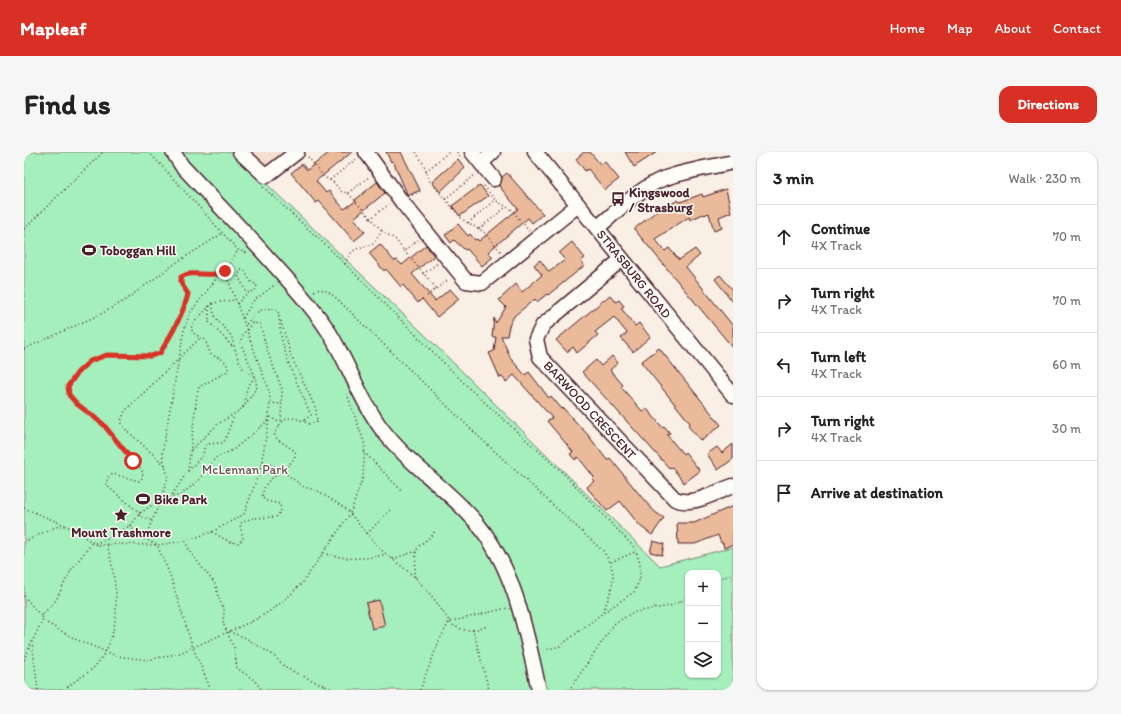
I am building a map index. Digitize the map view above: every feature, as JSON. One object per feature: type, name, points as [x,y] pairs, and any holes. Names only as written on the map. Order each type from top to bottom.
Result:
[{"type":"street","points":[[173,152],[182,166],[304,298],[338,346],[377,421],[388,437],[400,451],[465,511],[487,536],[497,551],[518,605],[539,690]]},
{"type":"street","points":[[240,152],[266,176],[303,155]]},
{"type":"street","points":[[478,171],[493,152]]},
{"type":"street","name":"STRASBURG ROAD","points":[[535,152],[733,395]]},
{"type":"street","points":[[362,154],[378,169],[426,233],[466,281],[482,283],[578,205]]},
{"type":"street","points":[[468,156],[478,171],[488,182]]},
{"type":"street","points":[[597,228],[644,190],[658,181],[680,174],[733,162]]},
{"type":"street","name":"BARWOOD CRESCENT","points":[[622,259],[543,325],[536,339],[540,356],[675,500],[690,502],[733,486]]},
{"type":"path","points":[[24,228],[103,152]]},
{"type":"path","points":[[149,152],[238,250],[248,253]]},
{"type":"path","points":[[416,152],[424,165],[429,180],[468,223],[484,232],[508,262]]},
{"type":"path","points":[[426,171],[449,152]]},
{"type":"path","points":[[457,152],[468,156]]},
{"type":"path","points":[[330,180],[362,154]]},
{"type":"path","points":[[303,155],[324,177],[330,180],[342,192],[348,194],[382,231],[396,240],[437,289]]},
{"type":"path","points":[[348,194],[378,169]]},
{"type":"path","points":[[445,199],[478,171]]},
{"type":"path","points":[[258,182],[344,264],[471,390],[564,474],[635,548],[640,564],[640,579],[634,592],[602,613],[560,646],[531,654]]},
{"type":"path","points":[[488,182],[495,200],[512,210],[536,239]]},
{"type":"path","points":[[370,219],[393,200],[402,202]]},
{"type":"path","points":[[468,223],[495,200]]},
{"type":"path","points":[[479,229],[506,207]]},
{"type":"path","points":[[344,264],[348,256],[356,247],[372,245],[382,231]]},
{"type":"path","points":[[24,349],[108,310],[223,233]]},
{"type":"path","points":[[404,251],[426,233]]},
{"type":"path","points":[[153,521],[140,514],[107,486],[107,478],[113,474],[139,481],[144,477],[142,470],[103,424],[77,404],[69,395],[68,386],[78,372],[90,361],[107,355],[151,356],[160,353],[182,315],[186,305],[188,294],[181,283],[181,277],[185,274],[210,276],[219,274],[225,271],[238,250]]},
{"type":"path","points":[[423,274],[446,257]]},
{"type":"path","points":[[237,304],[248,293],[255,291],[257,285],[250,281],[245,271],[241,270],[238,276],[248,293]]},
{"type":"path","points":[[24,508],[67,526],[98,546],[107,544],[157,545],[185,541],[212,532],[244,514],[260,470],[269,420],[270,394],[225,271]]},
{"type":"path","points":[[427,296],[458,272]]},
{"type":"path","points":[[144,540],[153,521],[168,477],[162,454],[181,355],[184,330],[190,313],[219,274]]},
{"type":"path","points":[[242,318],[253,302],[269,289],[276,284],[280,288]]},
{"type":"path","points":[[304,298],[319,289],[324,290],[334,296],[477,435],[603,551],[611,562],[615,578],[602,613]]},
{"type":"path","points":[[188,470],[199,388],[228,371],[226,363],[223,359],[211,355],[202,337],[193,333],[191,328],[193,323],[210,305],[235,300]]},
{"type":"path","points":[[214,303],[213,310],[219,322],[232,339],[233,347]]},
{"type":"path","points":[[210,305],[210,322],[233,347],[242,366],[255,376]]},
{"type":"path","points":[[191,450],[218,424],[243,408],[257,387],[255,376],[240,340],[254,313],[263,309],[271,308],[278,310],[292,356],[316,409],[317,422],[309,424],[295,418],[287,418],[280,422]]},
{"type":"path","points":[[280,319],[279,327],[286,355],[311,414],[303,421]]},
{"type":"path","points":[[212,532],[230,542],[239,544],[243,539],[240,524],[244,521],[276,517],[281,511],[280,504],[266,501],[262,497],[267,483],[293,460],[295,454],[294,451],[277,439],[274,434],[280,422],[282,389],[267,350],[260,324],[252,323],[246,328]]},
{"type":"path","points":[[165,465],[124,428],[121,421],[125,411],[181,355],[202,337]]},
{"type":"path","points":[[243,408],[247,388],[255,376]]},
{"type":"path","points":[[24,596],[43,619],[77,640],[106,652],[131,659],[148,660],[180,653],[255,620],[288,598],[303,582],[350,514],[363,477],[365,445],[346,391]]},
{"type":"path","points":[[270,403],[282,404]]},
{"type":"path","points":[[170,498],[188,470],[203,456],[204,448],[207,444],[222,443],[225,440],[234,414]]},
{"type":"path","points":[[269,417],[280,422]]},
{"type":"path","points":[[40,616],[56,600],[72,570],[93,543],[106,540],[131,525],[140,514],[160,502],[182,494],[199,480],[215,458],[233,450],[269,420]]},
{"type":"path","points":[[364,452],[401,490]]},
{"type":"path","points":[[262,460],[281,470],[304,487],[318,491],[330,497],[346,509],[386,554],[415,577],[434,599],[449,622],[463,630],[473,630],[488,626]]},
{"type":"path","points":[[262,460],[275,476]]},
{"type":"path","points":[[367,534],[391,509]]},
{"type":"path","points":[[131,525],[134,532],[144,540],[157,545],[170,575],[193,648],[211,690]]},
{"type":"path","points":[[24,542],[55,528],[67,526]]},
{"type":"path","points":[[415,577],[416,551],[422,542],[434,534],[434,530]]},
{"type":"path","points":[[185,541],[190,552],[216,586],[218,597],[224,610],[223,622],[234,648],[237,668],[254,680],[262,690]]},
{"type":"path","points":[[65,690],[96,665],[106,652],[112,636],[116,601],[116,579],[107,544]]},
{"type":"path","points":[[393,559],[416,551]]},
{"type":"path","points":[[611,562],[636,552]]},
{"type":"path","points":[[323,553],[339,558],[358,559],[386,554]]},
{"type":"path","points":[[721,578],[733,574]]},
{"type":"path","points":[[568,690],[615,622],[634,612],[670,606],[685,599]]},
{"type":"path","points":[[420,690],[439,641],[449,622],[518,605]]},
{"type":"path","points":[[24,660],[43,619]]},
{"type":"path","points":[[473,630],[489,690]]},
{"type":"path","points":[[227,632],[244,637],[273,655],[286,668],[334,690]]},
{"type":"path","points":[[32,642],[38,690]]},
{"type":"shaded area","points":[[233,152],[306,152],[265,183]]},
{"type":"green space","name":"McLennan Park","points":[[24,152],[233,152],[426,336],[660,566],[733,547],[733,690],[24,690]]},
{"type":"building","points":[[330,152],[352,152],[316,181],[326,193],[329,191],[344,209],[356,201],[355,200],[377,182],[385,193],[354,218],[365,232],[354,241],[319,201],[316,203],[291,173],[302,164],[307,170]]},
{"type":"building","points":[[386,152],[401,152],[420,190],[408,196],[393,161],[391,162]]},
{"type":"building","points":[[584,152],[590,152],[601,165],[605,162],[619,179],[605,190],[588,169],[585,171],[576,159]]},
{"type":"building","points":[[625,152],[657,152],[634,167]]},
{"type":"building","points":[[458,159],[465,168],[440,192],[432,182]]},
{"type":"building","points":[[507,173],[543,214],[532,223],[528,218],[488,252],[493,257],[482,266],[467,249],[465,250],[454,240],[451,243],[445,235],[458,224],[468,236],[470,234],[475,240],[477,239],[479,241],[518,209],[499,186],[502,177]]},
{"type":"building","points":[[480,185],[488,196],[460,216],[452,206]]},
{"type":"building","points":[[726,189],[731,212],[719,217],[722,228],[714,231],[709,213],[690,220],[689,217],[655,239],[665,251],[669,248],[679,260],[695,249],[700,255],[686,267],[733,326],[733,348],[634,229],[663,206],[664,208],[678,200],[680,202],[702,194],[703,197]]},
{"type":"building","points":[[572,242],[585,258],[581,261],[584,266],[548,295],[547,294],[537,302],[535,299],[514,316],[509,326],[507,336],[501,336],[511,359],[525,375],[529,372],[549,398],[551,396],[562,409],[563,408],[588,435],[607,460],[610,458],[644,500],[655,512],[664,518],[652,535],[640,526],[620,501],[607,511],[587,487],[594,481],[592,479],[594,477],[578,457],[575,460],[570,454],[573,452],[547,421],[552,418],[514,375],[506,382],[502,377],[500,378],[489,353],[494,351],[496,337],[492,337],[494,318],[496,323],[506,307],[499,300],[516,284],[522,292],[542,275],[534,265],[540,260],[549,272],[565,260],[559,253]]},
{"type":"building","points":[[380,244],[394,261],[397,260],[402,265],[426,245],[434,256],[412,274],[435,301],[450,289],[459,299],[437,317],[422,299],[418,303],[403,285],[401,287],[386,269],[384,271],[369,253]]},
{"type":"building","points":[[720,275],[733,290],[733,302],[715,279]]},
{"type":"building","points":[[610,295],[616,302],[619,300],[624,306],[621,308],[635,326],[639,323],[650,337],[633,352],[621,338],[627,333],[614,317],[595,332],[598,335],[577,353],[573,347],[567,352],[556,340]]},
{"type":"building","points":[[659,348],[721,425],[701,441],[688,426],[690,423],[641,362]]},
{"type":"building","points":[[612,356],[618,363],[610,370],[623,385],[621,387],[643,412],[647,409],[663,428],[664,426],[670,433],[667,435],[683,454],[685,452],[700,471],[684,483],[672,467],[670,469],[582,372],[596,360],[601,366]]},
{"type":"building","points":[[733,444],[733,459],[718,470],[707,454],[717,447],[722,453]]},
{"type":"building","points":[[733,506],[733,544],[724,548],[718,535],[695,544],[678,544],[677,523],[694,523]]},
{"type":"building","points":[[653,541],[664,544],[662,555],[650,552]]},
{"type":"building","points":[[379,600],[385,626],[372,629],[366,603]]},
{"type":"place","name":"Kingswood / Strasburg","points":[[618,199]]},
{"type":"place","name":"Toboggan Hill","points":[[89,250]]},
{"type":"place","name":"Bike Park","points":[[143,499]]},
{"type":"place","name":"Mount Trashmore","points":[[121,515]]},
{"type":"route","points":[[133,461],[103,424],[77,404],[69,395],[68,386],[78,372],[90,361],[107,355],[151,356],[160,353],[182,315],[186,305],[188,294],[181,283],[181,277],[185,274],[210,276],[225,271]]}]
